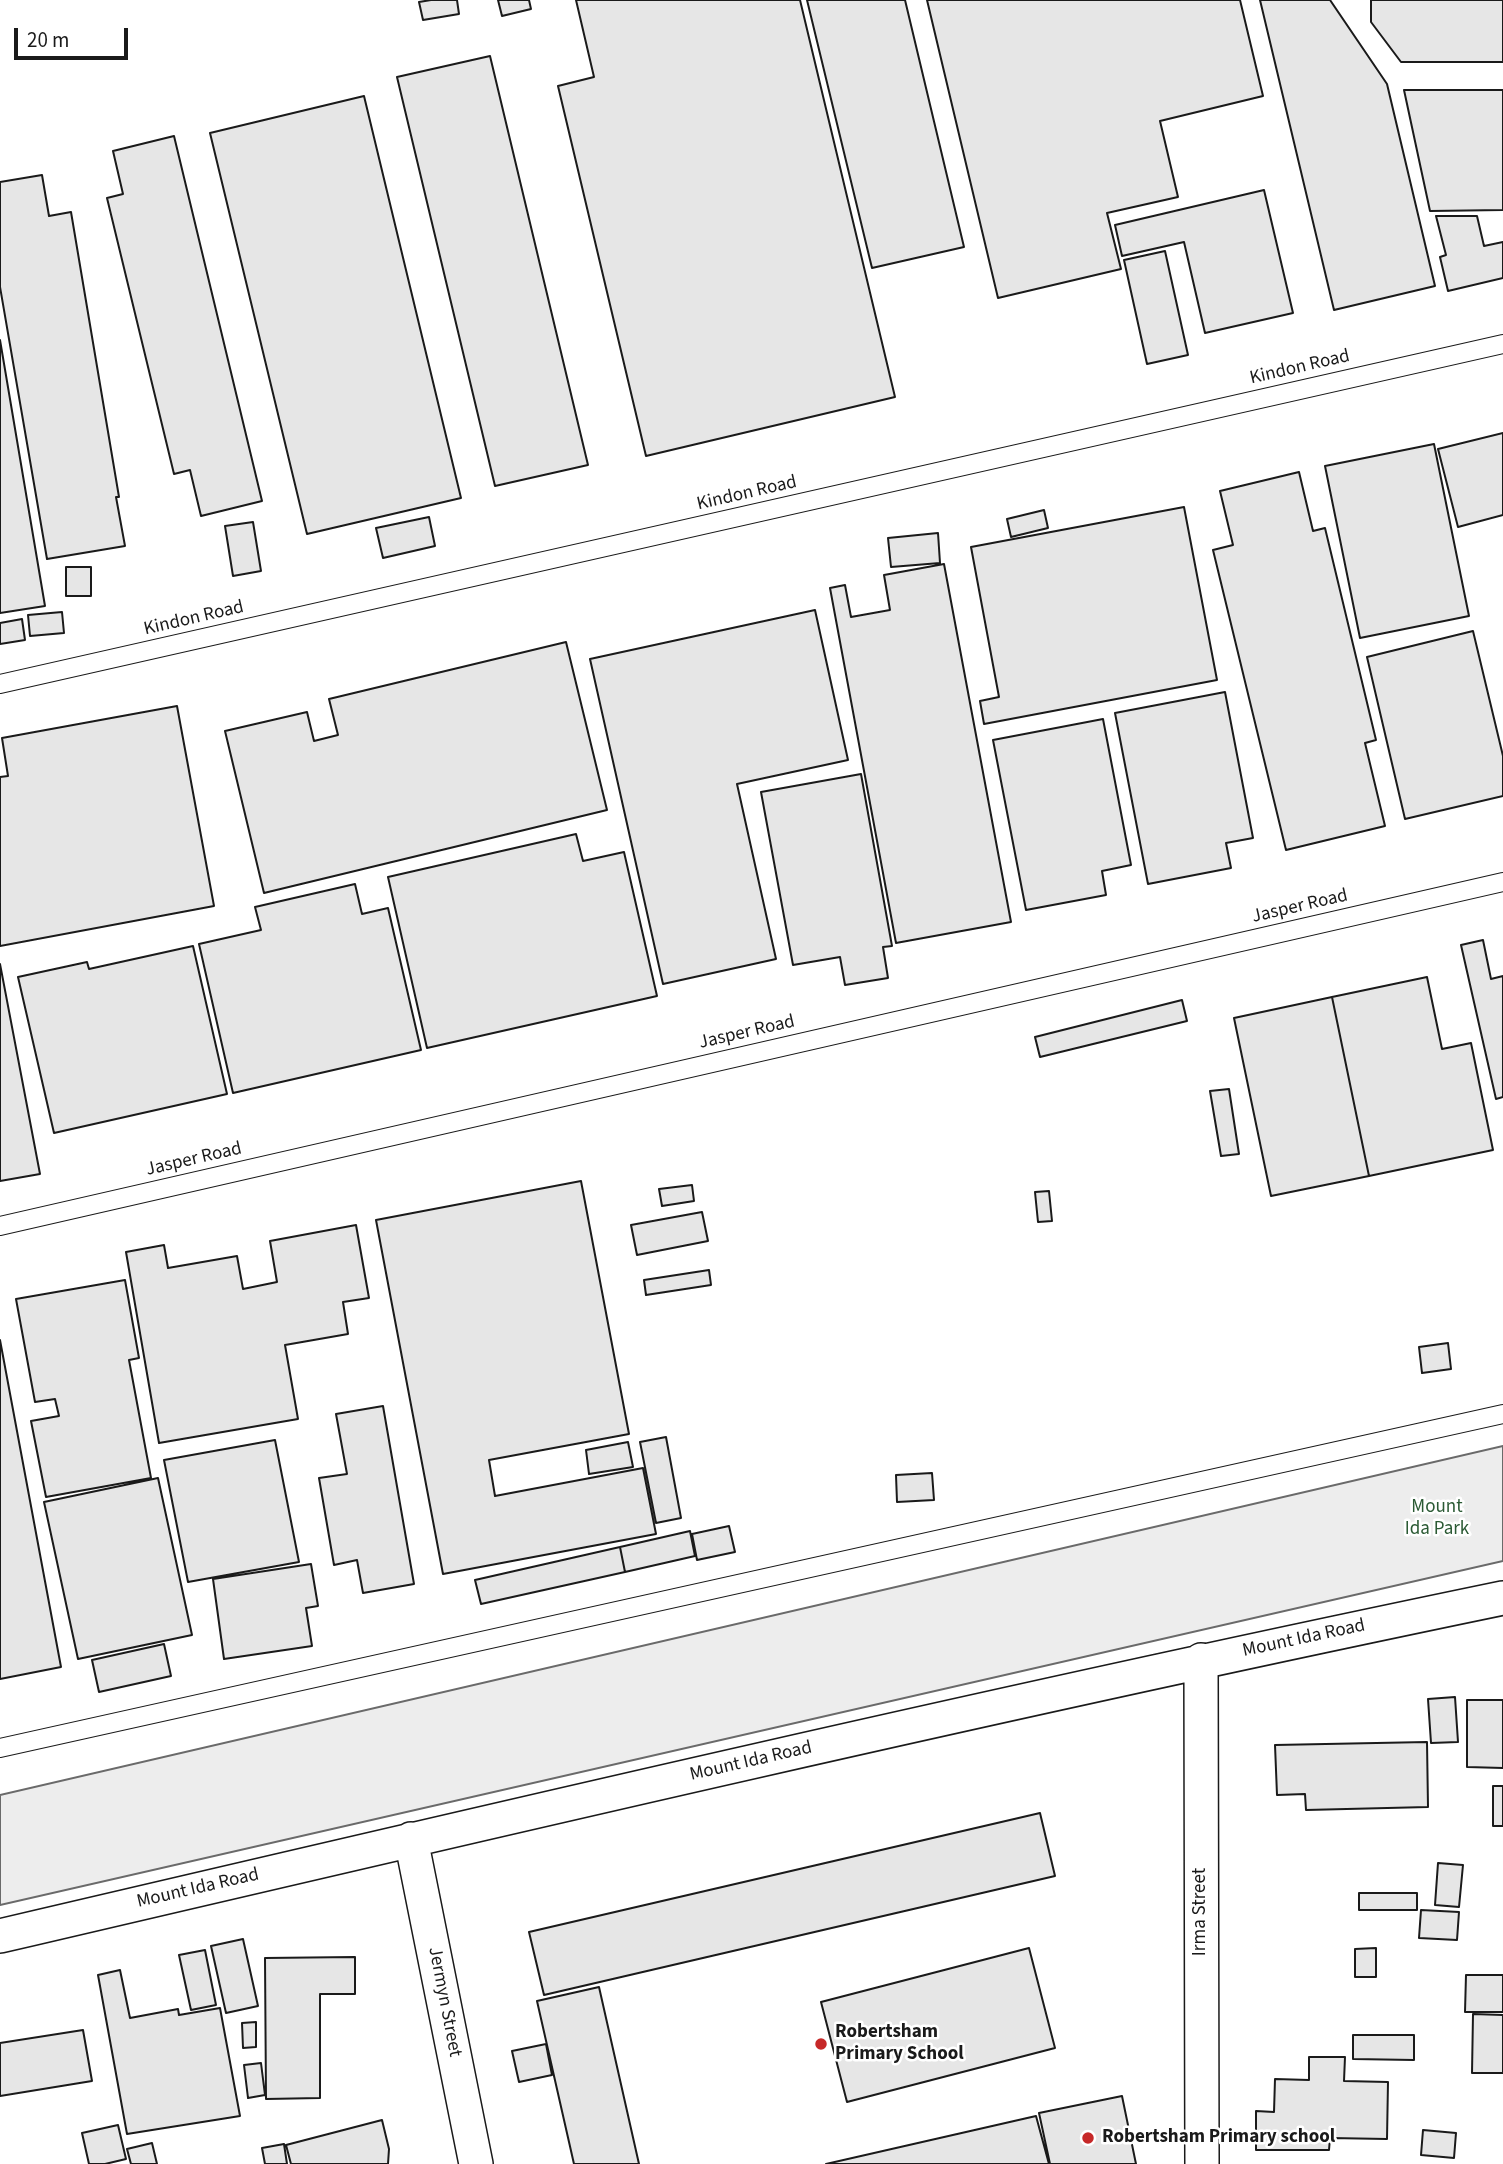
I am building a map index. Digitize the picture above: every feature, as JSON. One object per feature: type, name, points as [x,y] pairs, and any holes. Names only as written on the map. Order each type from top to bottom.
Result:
[{"type":"street","name":"Mount Ida Road","points":[[0,1936],[411,1839],[1201,1660],[1503,1598]]},
{"type":"street","name":"Irma Street","points":[[1201,1660],[1202,2164]]},
{"type":"street","name":"Jermyn Street","points":[[411,1839],[476,2164]]},
{"type":"lane","name":"Kindon Road","points":[[0,684],[1503,344]]},
{"type":"lane","name":"Jasper Road","points":[[0,1226],[1503,882]]},
{"type":"lane","points":[[0,1748],[1503,1414]]},
{"type":"green space","name":"Mount Ida Park","points":[[1503,1446],[1503,1561],[0,1905],[0,1795]]},
{"type":"building","points":[[457,0],[459,14],[423,20],[419,2]]},
{"type":"building","points":[[498,0],[529,0],[531,9],[502,16]]},
{"type":"building","points":[[576,0],[800,0],[895,397],[646,456],[558,86],[594,77]]},
{"type":"building","points":[[807,0],[905,0],[964,247],[872,268]]},
{"type":"building","points":[[927,0],[1240,0],[1263,96],[1160,121],[1178,197],[1107,213],[1121,269],[998,298]]},
{"type":"building","points":[[1260,0],[1330,0],[1387,84],[1435,286],[1334,310]]},
{"type":"building","points":[[1371,0],[1503,0],[1503,62],[1401,62],[1371,22]]},
{"type":"building","points":[[490,56],[588,465],[495,486],[397,77]]},
{"type":"building","points":[[1404,90],[1503,90],[1503,210],[1430,211]]},
{"type":"building","points":[[364,96],[461,498],[307,534],[210,133]]},
{"type":"building","points":[[174,136],[262,501],[201,516],[190,470],[174,474],[107,198],[123,194],[113,151]]},
{"type":"building","points":[[42,175],[49,216],[71,212],[125,546],[47,559],[0,287],[0,182]]},
{"type":"building","points":[[1264,190],[1293,313],[1205,333],[1184,242],[1122,256],[1115,225]]},
{"type":"building","points":[[1436,216],[1477,216],[1484,246],[1503,242],[1503,278],[1448,291],[1440,257],[1446,255]]},
{"type":"building","points":[[1165,251],[1188,355],[1147,364],[1124,260]]},
{"type":"building","points":[[0,340],[45,606],[0,613]]},
{"type":"building","points":[[1503,433],[1503,515],[1458,527],[1438,449]]},
{"type":"building","points":[[1434,444],[1469,616],[1360,638],[1325,466]]},
{"type":"building","points":[[1299,472],[1313,531],[1325,528],[1376,740],[1365,743],[1385,826],[1286,850],[1213,550],[1233,545],[1220,491]]},
{"type":"building","points":[[1184,507],[1217,680],[984,724],[980,701],[999,697],[971,547]]},
{"type":"building","points":[[1044,510],[1048,528],[1011,537],[1007,519]]},
{"type":"building","points":[[429,517],[435,546],[383,558],[376,528]]},
{"type":"building","points":[[253,522],[261,571],[233,576],[225,526]]},
{"type":"building","points":[[938,533],[940,563],[891,567],[888,538]]},
{"type":"building","points":[[944,564],[1011,922],[896,943],[830,588],[845,585],[851,617],[890,610],[884,575]]},
{"type":"building","points":[[66,567],[91,567],[91,596],[66,596]]},
{"type":"building","points":[[815,610],[848,760],[737,784],[776,959],[663,984],[590,659]]},
{"type":"building","points":[[62,612],[64,633],[30,636],[28,615]]},
{"type":"building","points":[[22,619],[25,640],[0,644],[0,623]]},
{"type":"building","points":[[1473,631],[1503,756],[1503,796],[1405,819],[1367,657]]},
{"type":"building","points":[[566,642],[607,810],[264,893],[225,731],[307,712],[314,741],[338,735],[329,699]]},
{"type":"building","points":[[1225,692],[1253,838],[1226,843],[1231,868],[1148,884],[1115,713]]},
{"type":"building","points":[[177,706],[214,906],[0,946],[0,777],[8,776],[2,738]]},
{"type":"building","points":[[1103,719],[1131,865],[1102,871],[1106,895],[1026,910],[993,740]]},
{"type":"building","points":[[861,774],[892,946],[883,947],[888,978],[845,985],[840,957],[793,965],[761,792]]},
{"type":"building","points":[[576,834],[583,861],[624,852],[657,996],[427,1048],[388,877]]},
{"type":"building","points":[[355,884],[362,914],[388,908],[421,1050],[233,1093],[199,944],[261,930],[255,907]]},
{"type":"building","points":[[1483,940],[1491,979],[1503,976],[1503,1097],[1496,1099],[1461,945]]},
{"type":"building","points":[[193,946],[227,1094],[54,1133],[18,977],[87,962],[89,969]]},
{"type":"building","points":[[0,964],[40,1174],[0,1181]]},
{"type":"building","points":[[1427,977],[1442,1049],[1471,1043],[1493,1150],[1369,1176],[1332,997]]},
{"type":"building","points":[[1332,997],[1369,1176],[1271,1196],[1234,1018]]},
{"type":"building","points":[[1182,1000],[1187,1021],[1040,1057],[1035,1037]]},
{"type":"building","points":[[1229,1089],[1239,1154],[1221,1156],[1210,1091]]},
{"type":"building","points":[[581,1181],[629,1434],[489,1460],[495,1496],[643,1468],[656,1534],[443,1574],[376,1220]]},
{"type":"building","points":[[692,1185],[694,1201],[662,1206],[659,1189]]},
{"type":"building","points":[[1049,1191],[1052,1221],[1038,1222],[1035,1192]]},
{"type":"building","points":[[702,1212],[708,1241],[637,1255],[631,1225]]},
{"type":"building","points":[[356,1225],[369,1298],[343,1302],[348,1334],[285,1345],[298,1419],[159,1443],[126,1252],[164,1245],[168,1268],[237,1256],[243,1289],[277,1282],[270,1241]]},
{"type":"building","points":[[709,1270],[711,1285],[646,1295],[644,1280]]},
{"type":"building","points":[[125,1280],[139,1358],[129,1360],[151,1478],[46,1497],[31,1421],[59,1416],[55,1399],[35,1402],[16,1299]]},
{"type":"building","points":[[0,1340],[61,1667],[0,1679]]},
{"type":"building","points":[[1448,1343],[1451,1369],[1422,1373],[1419,1347]]},
{"type":"building","points":[[383,1406],[414,1584],[363,1593],[357,1560],[334,1565],[319,1478],[347,1474],[336,1414]]},
{"type":"building","points":[[666,1437],[681,1518],[656,1523],[640,1442]]},
{"type":"building","points":[[275,1440],[299,1562],[188,1582],[164,1460]]},
{"type":"building","points":[[628,1442],[633,1467],[589,1474],[586,1450]]},
{"type":"building","points":[[932,1473],[934,1500],[897,1502],[896,1475]]},
{"type":"building","points":[[158,1478],[192,1635],[78,1659],[44,1502]]},
{"type":"building","points":[[729,1526],[735,1552],[697,1560],[692,1534]]},
{"type":"building","points":[[690,1531],[695,1556],[625,1572],[620,1547]]},
{"type":"building","points":[[620,1547],[625,1572],[481,1604],[475,1580]]},
{"type":"building","points":[[311,1564],[318,1606],[306,1608],[312,1646],[224,1659],[213,1579]]},
{"type":"building","points":[[164,1644],[171,1676],[99,1692],[92,1660]]},
{"type":"building","points":[[1455,1697],[1458,1742],[1431,1743],[1428,1699]]},
{"type":"building","points":[[1467,1700],[1503,1700],[1503,1768],[1467,1767]]},
{"type":"building","points":[[1427,1742],[1428,1807],[1306,1810],[1305,1794],[1277,1795],[1275,1745]]},
{"type":"building","points":[[1493,1786],[1503,1786],[1503,1826],[1493,1826]]},
{"type":"building","points":[[1040,1813],[1055,1876],[544,1995],[529,1932]]},
{"type":"building","points":[[1438,1863],[1463,1865],[1459,1907],[1435,1905]]},
{"type":"building","points":[[1359,1893],[1417,1893],[1417,1910],[1359,1910]]},
{"type":"building","points":[[1421,1910],[1459,1912],[1457,1940],[1419,1938]]},
{"type":"building","points":[[243,1939],[258,2006],[226,2013],[211,1946]]},
{"type":"building","points":[[1029,1948],[1055,2048],[847,2102],[821,2002]]},
{"type":"building","points":[[1376,1948],[1376,1977],[1355,1977],[1355,1949]]},
{"type":"building","points":[[205,1950],[216,2005],[191,2010],[179,1955]]},
{"type":"building","points":[[355,1957],[355,1994],[320,1994],[320,2098],[266,2099],[265,1958]]},
{"type":"building","points":[[120,1970],[130,2018],[178,2009],[179,2015],[220,2008],[240,2116],[127,2134],[98,1975]]},
{"type":"building","points":[[1466,1975],[1503,1975],[1503,2012],[1465,2012]]},
{"type":"building","points":[[599,1987],[639,2164],[574,2164],[537,2001]]},
{"type":"building","points":[[1473,2014],[1503,2015],[1503,2073],[1472,2073]]},
{"type":"building","points":[[256,2022],[256,2047],[243,2048],[242,2023]]},
{"type":"building","points":[[83,2030],[92,2081],[0,2096],[0,2043]]},
{"type":"building","points":[[1353,2035],[1414,2035],[1414,2060],[1353,2059]]},
{"type":"building","points":[[546,2044],[552,2075],[519,2082],[512,2051]]},
{"type":"building","points":[[1309,2057],[1345,2057],[1344,2081],[1388,2082],[1387,2139],[1330,2138],[1329,2150],[1256,2150],[1256,2111],[1274,2112],[1275,2079],[1309,2080]]},
{"type":"building","points":[[261,2063],[265,2095],[248,2098],[244,2065]]},
{"type":"building","name":"Robertsham Primary school","points":[[1122,2096],[1136,2164],[1050,2164],[1039,2113]]},
{"type":"building","points":[[1036,2116],[1049,2164],[826,2164]]},
{"type":"building","points":[[382,2120],[389,2149],[388,2164],[291,2164],[286,2145]]},
{"type":"building","points":[[118,2125],[126,2159],[105,2164],[89,2164],[82,2133]]},
{"type":"building","points":[[1423,2130],[1456,2133],[1454,2158],[1421,2155]]},
{"type":"building","points":[[152,2143],[157,2164],[131,2164],[127,2149]]},
{"type":"building","points":[[284,2144],[287,2164],[265,2164],[262,2148]]},
{"type":"place","name":"Robertsham Primary School","points":[[821,2044]]},
{"type":"place","name":"Robertsham Primary school","points":[[1088,2138]]}]
